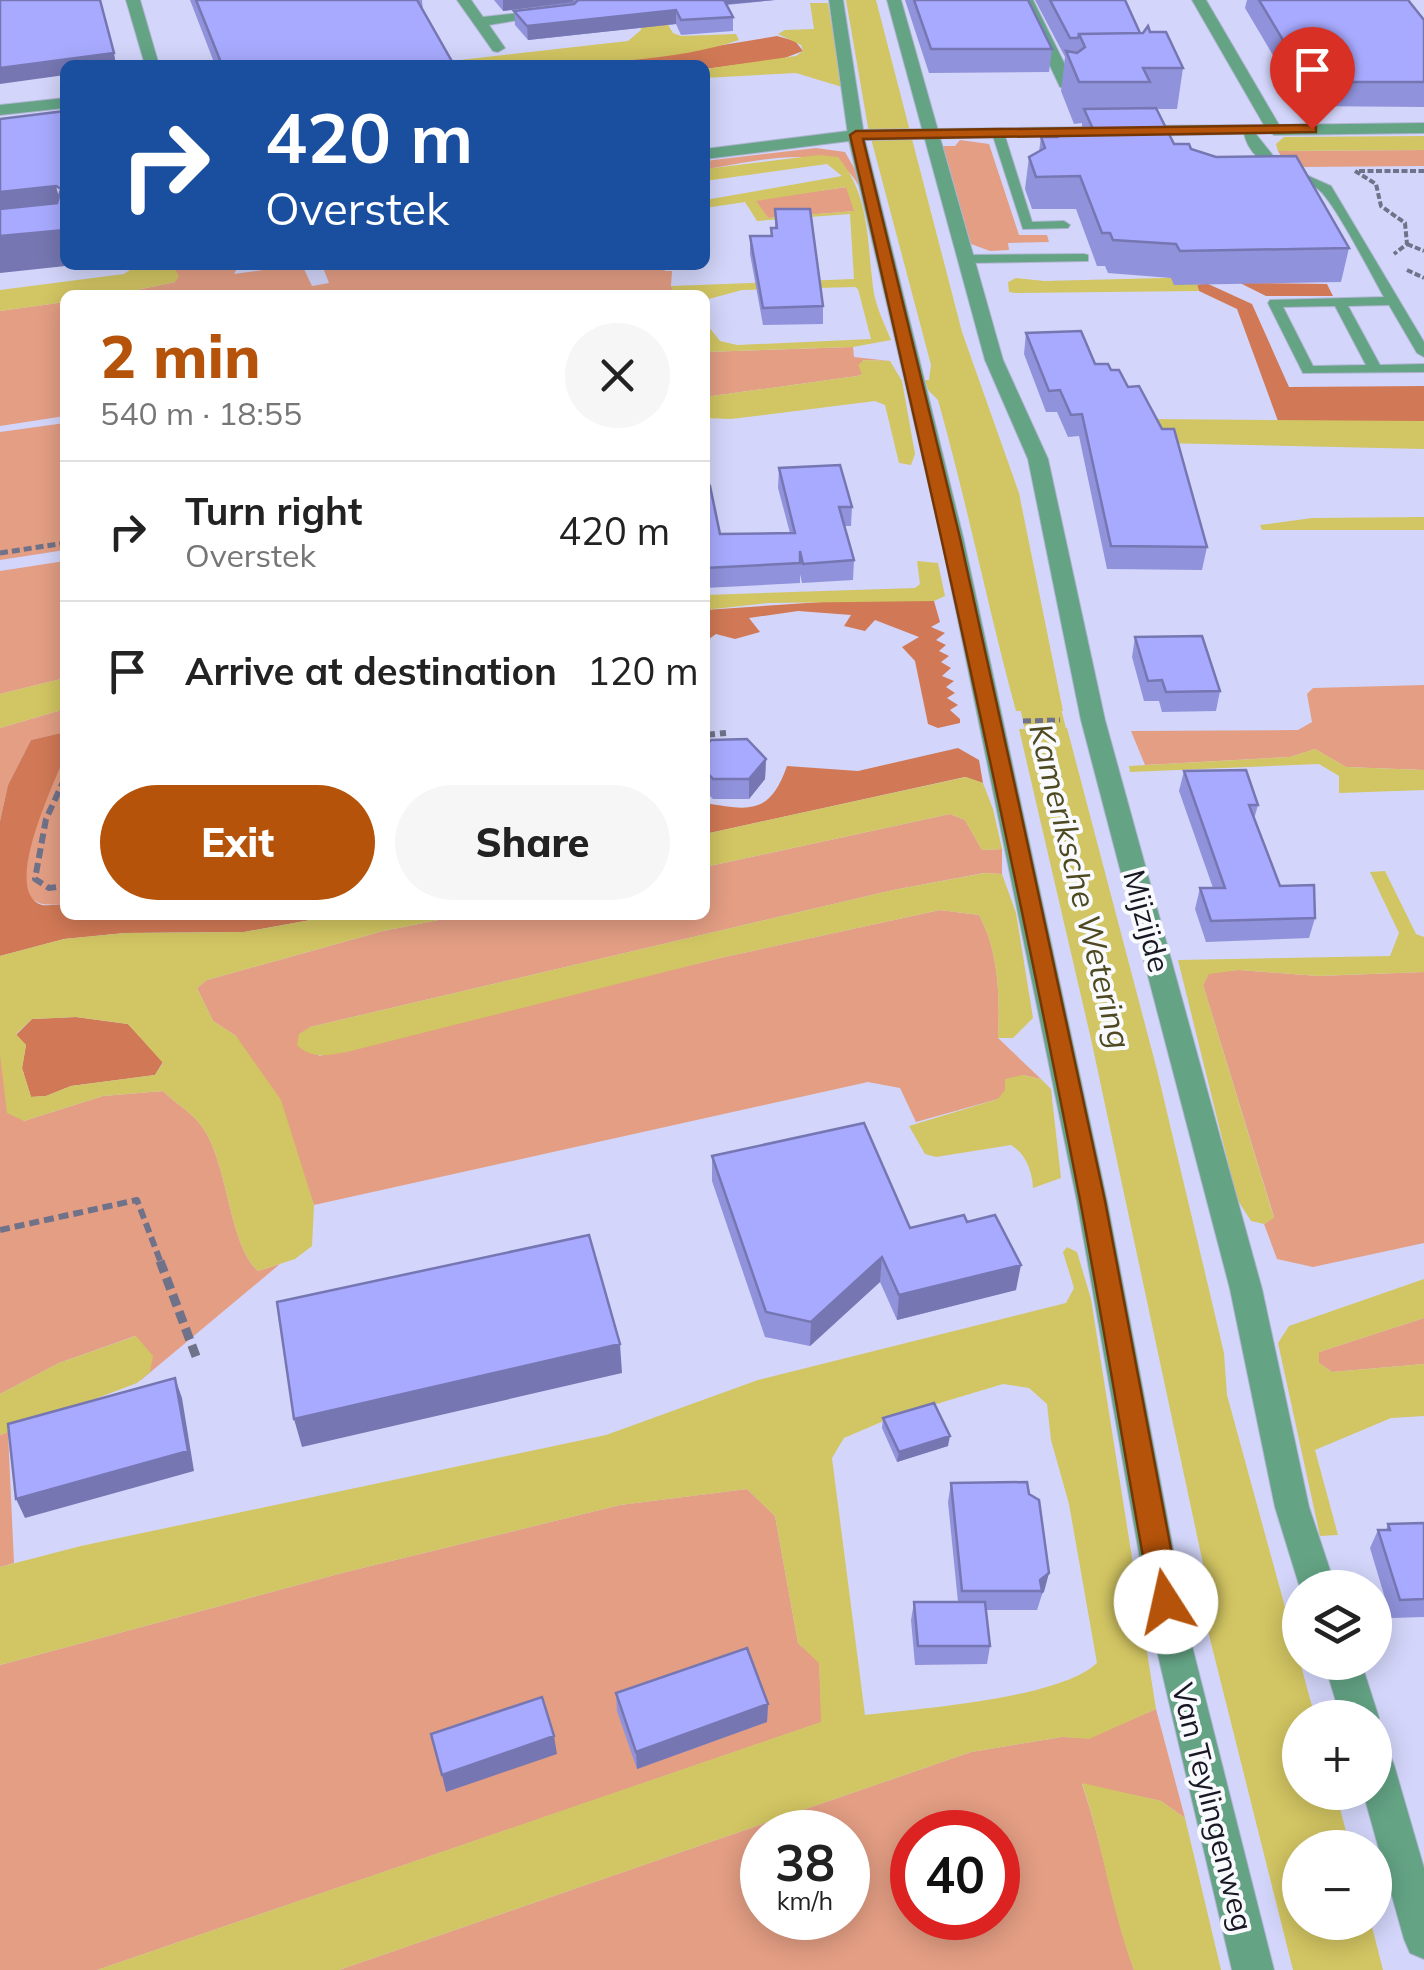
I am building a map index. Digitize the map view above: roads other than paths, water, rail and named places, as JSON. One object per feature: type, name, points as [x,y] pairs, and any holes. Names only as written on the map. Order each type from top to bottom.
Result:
[{"type":"street","points":[[133,0],[151,60]]},
{"type":"street","points":[[464,0],[498,48]]},
{"type":"street","name":"Van Teylingenweg","points":[[836,0],[915,386],[952,538],[1092,1201],[1172,1638],[1252,1970]]},
{"type":"street","name":"Mijzijde","points":[[894,0],[925,134],[994,360],[1038,459],[1093,720],[1246,1289],[1292,1507],[1312,1570]]},
{"type":"street","points":[[1026,0],[1068,86]]},
{"type":"street","points":[[1199,0],[1274,130]]},
{"type":"street","points":[[480,22],[574,10]]},
{"type":"street","points":[[0,110],[60,104]]},
{"type":"street","points":[[710,153],[862,135],[1424,128]]},
{"type":"street","points":[[1388,1810],[1424,1939]]},
{"type":"lane","points":[[1058,68],[1077,68]]},
{"type":"lane","points":[[1248,130],[1263,159],[1327,189],[1424,353]]},
{"type":"lane","points":[[998,133],[1027,226],[1064,225]]},
{"type":"lane","points":[[966,259],[1084,258]]},
{"type":"lane","points":[[1339,302],[1375,369]]},
{"type":"lane","points":[[1393,302],[1275,303],[1308,370],[1424,368]]},
{"type":"water","points":[[846,0],[876,0],[962,332],[1019,493],[1063,711],[1016,711],[938,400],[925,380],[929,380],[931,365],[868,127]]},
{"type":"water","points":[[810,3],[828,3],[842,87],[796,73],[710,78],[710,68],[796,56],[803,51],[801,45],[778,34],[814,29]]},
{"type":"water","points":[[641,16],[665,20],[673,33],[681,36],[736,34],[739,40],[635,60],[460,60],[628,41],[641,30]]},
{"type":"water","points":[[1424,136],[1424,150],[1278,151],[1276,144],[1284,137]]},
{"type":"water","points":[[819,155],[838,157],[862,203],[874,294],[891,340],[853,347],[710,352],[710,328],[720,341],[737,345],[871,339],[855,287],[742,290],[710,299],[710,290],[673,290],[671,286],[854,279],[850,214],[757,221],[745,202],[710,207],[710,199],[842,176],[827,164],[710,180],[710,168]],"holes":[[[846,187],[854,211],[768,218],[756,201]]]},
{"type":"water","points":[[130,270],[175,270],[179,276],[175,282],[137,290],[60,290],[60,303],[0,311],[0,290],[124,274]]},
{"type":"water","points":[[1204,277],[1206,283],[1197,285],[1199,291],[1015,293],[1009,292],[1008,282],[1016,278],[1044,281]]},
{"type":"water","points":[[864,360],[890,361],[902,381],[915,454],[911,465],[899,463],[885,405],[875,401],[710,418],[710,396],[857,376],[862,374],[858,365]]},
{"type":"water","points":[[1147,419],[1424,421],[1424,449],[1161,443]]},
{"type":"water","points":[[1424,517],[1424,530],[1262,530],[1260,525],[1312,518]]},
{"type":"water","points":[[917,561],[938,563],[945,596],[934,601],[768,603],[710,609],[710,595],[915,588],[920,584]]},
{"type":"water","points":[[60,679],[60,710],[0,728],[0,694]]},
{"type":"water","points":[[1067,728],[1157,1070],[1224,1353],[1227,1395],[1282,1596],[1282,1680],[1305,1680],[1310,1700],[1282,1700],[1282,1810],[1340,1810],[1346,1830],[1282,1830],[1282,1926],[1208,1631],[1205,1573],[1091,1039],[1019,729]]},
{"type":"water","points":[[1315,749],[1346,767],[1424,770],[1424,790],[1339,793],[1339,776],[1319,764],[1130,772],[1129,766],[1290,757]]},
{"type":"water","points":[[966,777],[983,783],[1002,849],[982,850],[965,820],[950,814],[710,866],[710,833]]},
{"type":"water","points":[[1385,871],[1416,934],[1424,937],[1424,972],[1318,976],[1239,970],[1209,974],[1203,985],[1274,1218],[1264,1224],[1251,1221],[1237,1199],[1178,960],[1390,956],[1399,933],[1370,872]]},
{"type":"water","points":[[985,873],[1002,874],[1016,913],[1033,1018],[1013,1038],[998,1038],[997,975],[991,944],[979,915],[940,910],[720,958],[347,1052],[314,1055],[297,1045],[299,1034],[310,1027],[893,890]]},
{"type":"water","points":[[310,920],[439,920],[383,931],[207,980],[197,988],[213,1021],[236,1036],[281,1100],[314,1205],[312,1246],[295,1259],[258,1271],[248,1259],[212,1144],[190,1113],[163,1091],[103,1096],[24,1121],[7,1113],[0,1055],[0,956],[64,939],[125,933],[244,932]],"holes":[[[76,1017],[128,1024],[163,1063],[155,1075],[71,1086],[46,1096],[31,1097],[22,1068],[26,1045],[16,1034],[32,1019]]]},
{"type":"water","points":[[1023,1075],[1041,1079],[1051,1089],[1061,1178],[1033,1188],[1027,1164],[1011,1145],[936,1157],[925,1154],[909,1126],[998,1099],[1005,1090],[1005,1079]]},
{"type":"water","points":[[1067,1247],[1077,1252],[1091,1299],[1156,1709],[1089,1739],[1062,1737],[971,1752],[803,1810],[740,1810],[740,1832],[339,1970],[97,1970],[821,1722],[819,1663],[798,1643],[775,1516],[747,1489],[620,1505],[342,1573],[0,1665],[0,1567],[81,1546],[606,1435],[758,1380],[1066,1303],[1074,1288],[1063,1252]],"holes":[[[1003,1384],[1029,1388],[1047,1404],[1097,1663],[1078,1675],[1021,1693],[865,1715],[832,1458],[844,1438],[893,1417]]]},
{"type":"water","points":[[1424,1279],[1424,1318],[1319,1352],[1319,1363],[1332,1372],[1424,1364],[1424,1416],[1391,1418],[1315,1450],[1338,1535],[1320,1536],[1278,1343],[1289,1326]]},
{"type":"water","points":[[136,1336],[153,1356],[150,1372],[137,1383],[0,1435],[0,1394],[59,1363]]},
{"type":"water","points":[[1082,1783],[1161,1801],[1185,1818],[1221,1970],[1134,1970]]},
{"type":"water","points":[[1285,1940],[1375,1940],[1383,1970],[1293,1970]]},
{"type":"waterway","name":"Kameriksche Wetering","points":[[1026,649],[1061,792]]}]
